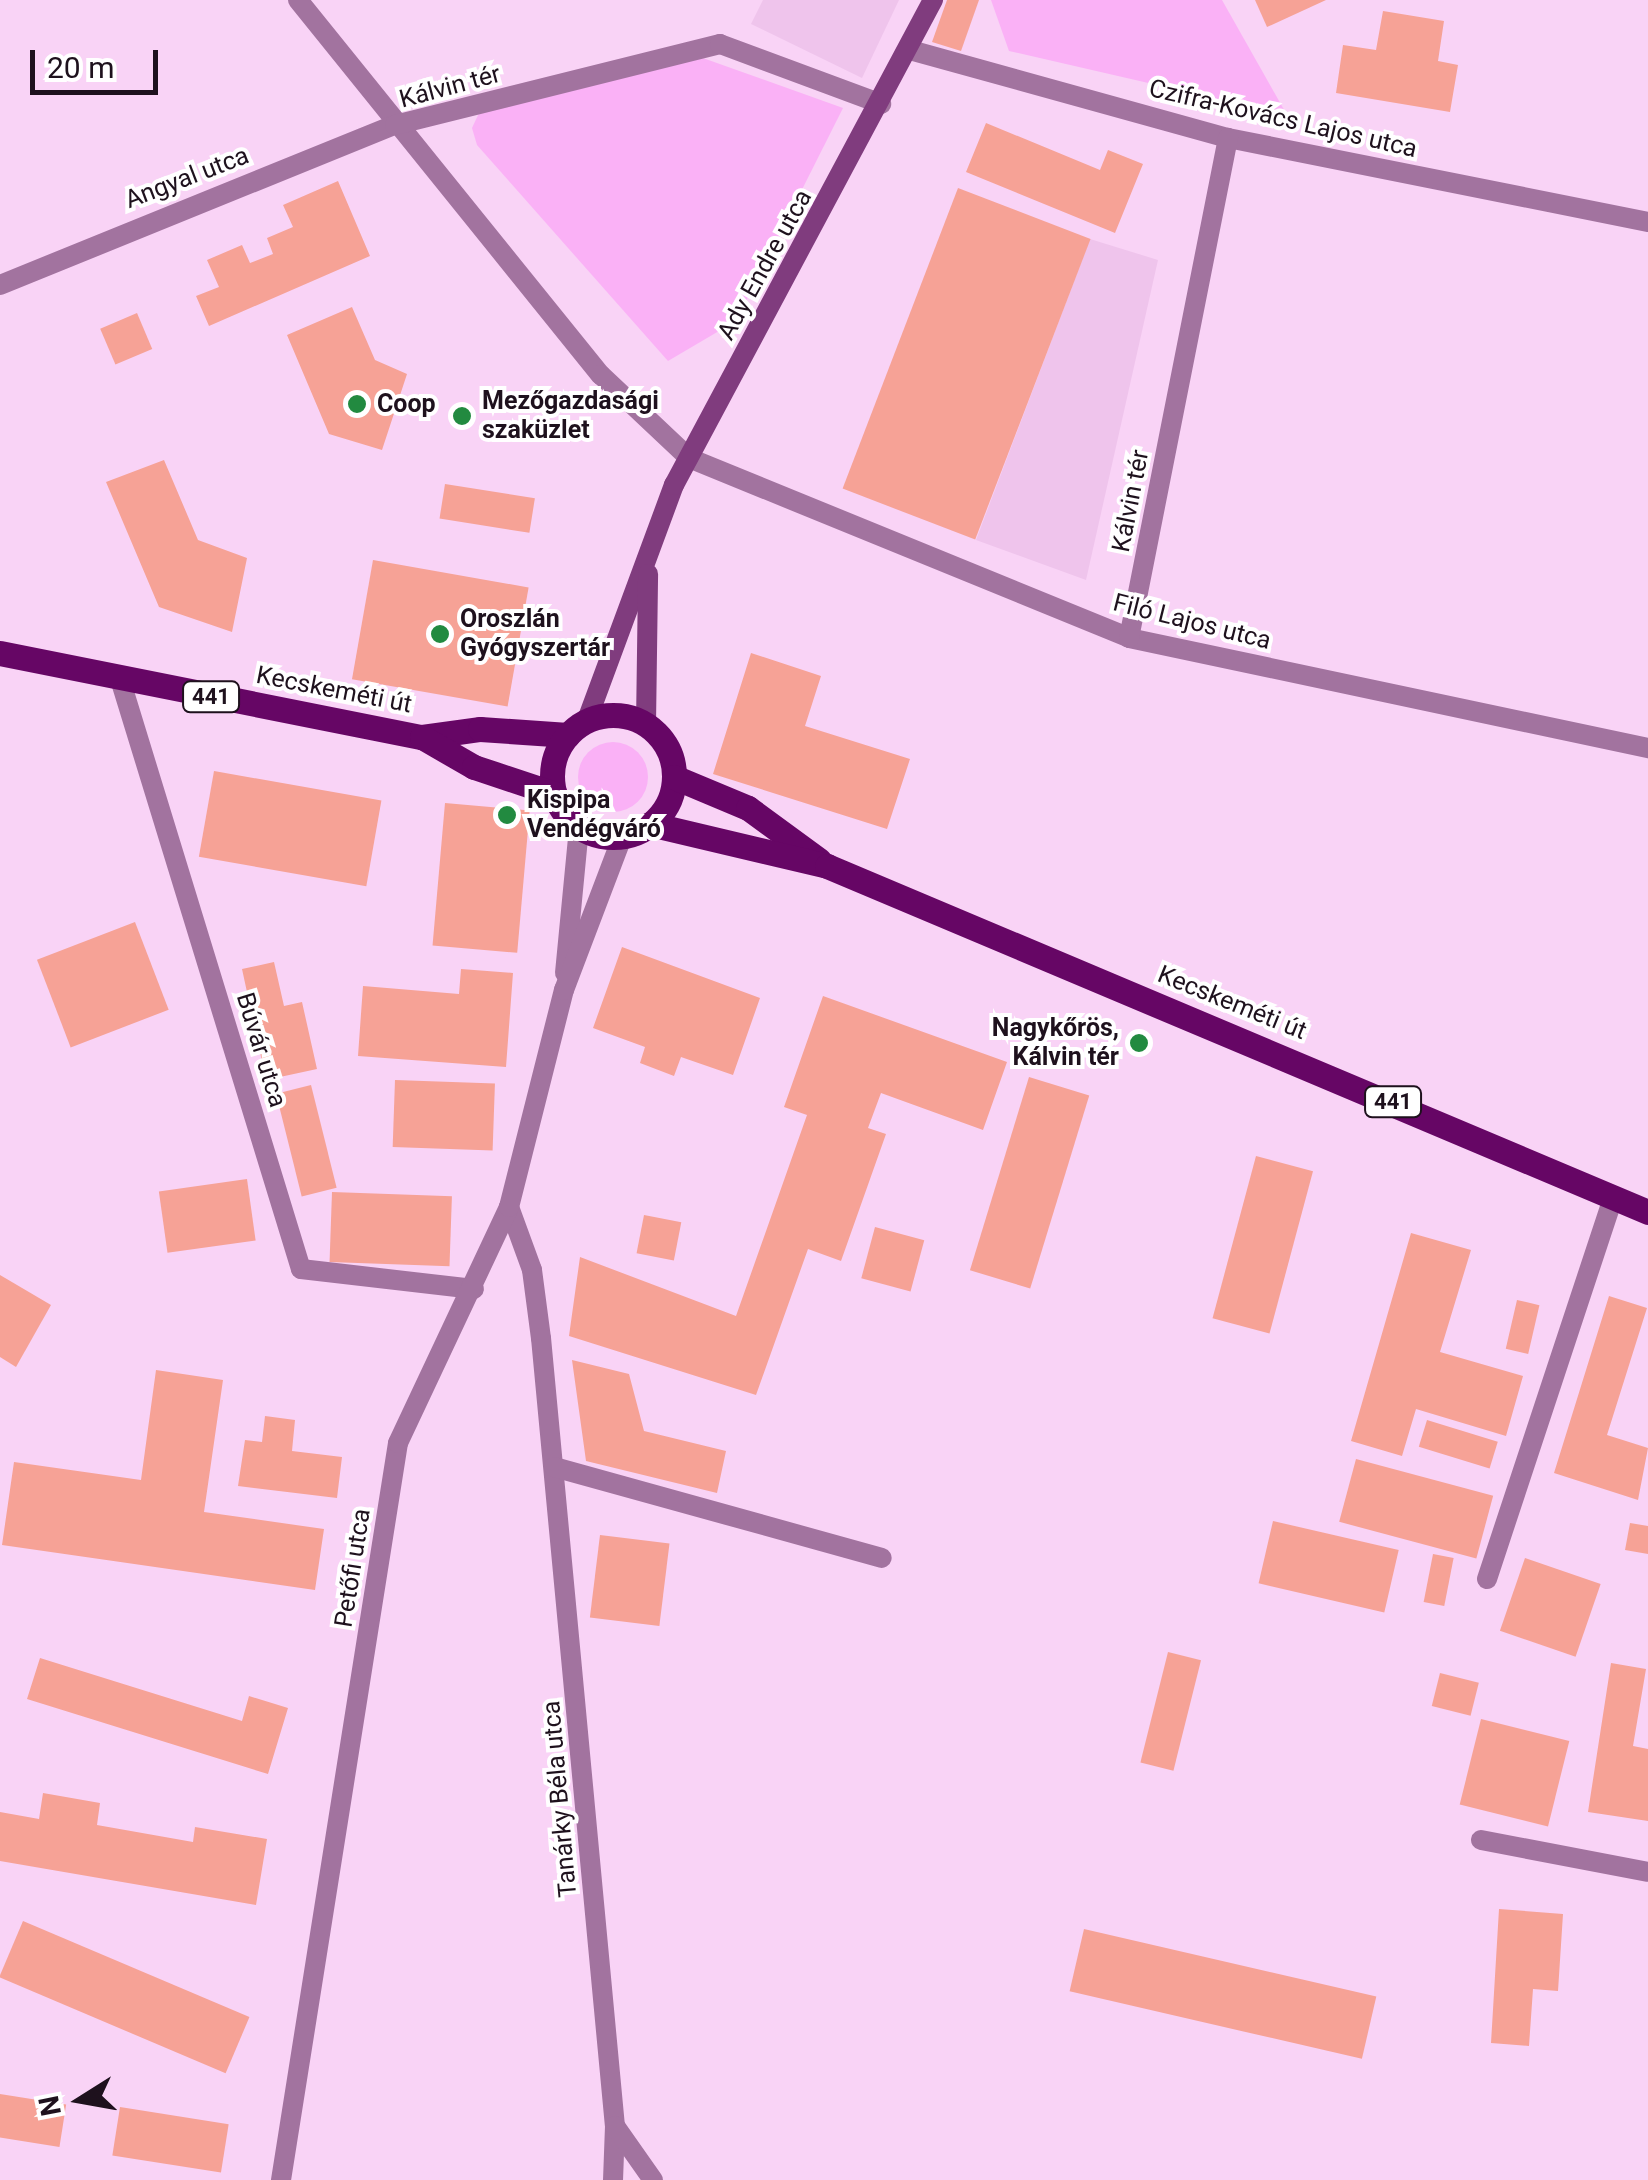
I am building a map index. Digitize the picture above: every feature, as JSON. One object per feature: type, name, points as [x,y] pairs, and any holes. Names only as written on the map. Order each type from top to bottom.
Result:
[{"type":"main road","name":"Ady Endre utca","points":[[578,727],[689,458],[910,50],[933,0]]},
{"type":"main road","name":"Ady Endre utca","points":[[646,724],[648,557]]},
{"type":"main road","name":"Kecskeméti út","points":[[0,653],[422,737],[480,729],[578,727]]},
{"type":"main road","name":"441","points":[[578,727],[618,714],[646,724]]},
{"type":"main road","points":[[578,727],[556,752],[554,794],[579,827],[622,837],[650,824],[674,777],[667,747],[646,724]]},
{"type":"main road","name":"Kecskeméti út","points":[[422,737],[474,767],[554,794]]},
{"type":"main road","name":"Kecskeméti út","points":[[674,777],[748,808],[827,866]]},
{"type":"main road","name":"Kecskeméti út","points":[[650,824],[827,866],[1648,1212]]},
{"type":"street","points":[[298,0],[395,125]]},
{"type":"street","name":"Kálvin tér","points":[[689,458],[601,375],[395,125],[720,44],[881,104]]},
{"type":"street","name":"Czifra-Kovács Lajos utca","points":[[910,50],[1228,138],[1648,222]]},
{"type":"street","name":"Angyal utca","points":[[0,285],[395,125]]},
{"type":"street","name":"Kálvin tér","points":[[1129,638],[1228,138]]},
{"type":"street","name":"Filó Lajos utca","points":[[689,458],[1129,638],[1648,748]]},
{"type":"street","name":"Búvár utca","points":[[120,679],[301,1269],[474,1289]]},
{"type":"street","name":"Petőfi utca","points":[[564,990],[579,827]]},
{"type":"street","name":"Petőfi utca","points":[[281,2180],[398,1443],[474,1289],[509,1207],[564,990],[622,837]]},
{"type":"street","points":[[1487,1580],[1614,1197]]},
{"type":"street","name":"Tanárky Béla utca","points":[[509,1207],[532,1270],[554,1467],[616,2126],[613,2180]]},
{"type":"street","points":[[554,1467],[882,1558]]},
{"type":"street","points":[[1481,1840],[1648,1872]]},
{"type":"street","name":"Tanárky Béla utca","points":[[616,2126],[653,2180]]},
{"type":"shaded area","points":[[763,0],[899,0],[862,78],[751,24]]},
{"type":"shaded area","points":[[991,0],[1222,0],[1287,115],[1009,51]]},
{"type":"shaded area","points":[[700,57],[843,108],[736,321],[668,361],[477,145],[472,128],[479,113]]},
{"type":"shaded area","points":[[1090,239],[1158,260],[1086,580],[976,540]]},
{"type":"shaded area","points":[[613,742],[638,752],[648,777],[638,802],[613,812],[588,802],[578,777],[588,752]]},
{"type":"building","points":[[947,0],[979,0],[961,51],[932,42]]},
{"type":"building","points":[[1255,0],[1326,0],[1267,27]]},
{"type":"building","points":[[1383,11],[1444,21],[1438,61],[1458,65],[1450,112],[1336,93],[1343,45],[1376,50]]},
{"type":"building","points":[[986,123],[1100,170],[1108,150],[1143,164],[1115,233],[966,172]]},
{"type":"building","points":[[338,181],[370,256],[209,326],[196,296],[219,287],[207,260],[242,245],[250,263],[273,254],[267,238],[293,227],[283,205]]},
{"type":"building","points":[[958,188],[1091,239],[975,540],[843,489]]},
{"type":"building","name":"Coop","points":[[352,307],[375,360],[407,374],[382,450],[329,434],[287,335]]},
{"type":"building","points":[[137,313],[152,349],[115,365],[100,329]]},
{"type":"building","points":[[164,460],[198,540],[247,558],[232,632],[159,607],[106,482]]},
{"type":"building","points":[[445,484],[535,498],[529,533],[440,519]]},
{"type":"building","name":"Oroszlán Gyógyszertár","points":[[373,560],[529,587],[508,707],[352,679]]},
{"type":"building","points":[[751,653],[821,676],[805,726],[910,759],[887,829],[713,774]]},
{"type":"building","points":[[214,771],[381,801],[366,886],[199,857]]},
{"type":"building","points":[[445,803],[530,810],[517,953],[433,945]]},
{"type":"building","points":[[135,922],[169,1010],[71,1047],[37,960]]},
{"type":"building","points":[[622,947],[760,998],[733,1075],[681,1057],[674,1076],[640,1063],[645,1047],[593,1028]]},
{"type":"building","points":[[274,962],[284,1006],[302,1002],[317,1069],[266,1080],[242,969]]},
{"type":"building","points":[[461,969],[513,973],[506,1067],[358,1056],[363,986],[459,994]]},
{"type":"building","points":[[823,996],[1007,1062],[983,1130],[881,1093],[868,1128],[886,1134],[841,1261],[808,1249],[756,1395],[569,1336],[580,1257],[736,1316],[807,1115],[784,1107]]},
{"type":"building","points":[[1029,1077],[1089,1095],[1030,1289],[970,1270]]},
{"type":"building","points":[[395,1080],[495,1083],[493,1150],[393,1147]]},
{"type":"building","points":[[311,1085],[337,1188],[302,1197],[276,1094]]},
{"type":"building","points":[[1256,1156],[1313,1171],[1270,1334],[1213,1318]]},
{"type":"building","points":[[247,1179],[256,1240],[167,1253],[159,1191]]},
{"type":"building","points":[[332,1192],[452,1196],[449,1266],[330,1262]]},
{"type":"building","points":[[644,1215],[681,1222],[674,1261],[637,1253]]},
{"type":"building","points":[[875,1227],[924,1240],[911,1291],[861,1278]]},
{"type":"building","points":[[1411,1233],[1471,1250],[1440,1352],[1523,1376],[1506,1436],[1416,1409],[1402,1456],[1351,1441]]},
{"type":"building","points":[[0,1275],[51,1305],[16,1367],[0,1357]]},
{"type":"building","points":[[1609,1296],[1647,1308],[1607,1435],[1648,1448],[1638,1500],[1554,1473]]},
{"type":"building","points":[[1517,1300],[1539,1305],[1528,1354],[1506,1349]]},
{"type":"building","points":[[572,1360],[629,1374],[644,1431],[726,1451],[717,1493],[586,1461]]},
{"type":"building","points":[[156,1370],[223,1380],[204,1512],[324,1529],[315,1590],[2,1545],[14,1462],[141,1480]]},
{"type":"building","points":[[265,1416],[295,1420],[292,1451],[342,1457],[337,1498],[238,1486],[245,1440],[262,1442]]},
{"type":"building","points":[[1427,1420],[1498,1442],[1490,1468],[1419,1447]]},
{"type":"building","points":[[1356,1459],[1493,1496],[1476,1559],[1339,1522]]},
{"type":"building","points":[[1273,1521],[1399,1550],[1384,1612],[1259,1583]]},
{"type":"building","points":[[1630,1523],[1648,1526],[1648,1554],[1625,1550]]},
{"type":"building","points":[[600,1535],[669,1544],[659,1626],[590,1617]]},
{"type":"building","points":[[1433,1554],[1454,1558],[1444,1606],[1424,1602]]},
{"type":"building","points":[[1525,1558],[1601,1584],[1576,1657],[1500,1631]]},
{"type":"building","points":[[1168,1652],[1201,1660],[1173,1771],[1140,1763]]},
{"type":"building","points":[[40,1658],[242,1721],[249,1696],[288,1708],[268,1774],[27,1699]]},
{"type":"building","points":[[1611,1663],[1646,1669],[1633,1746],[1648,1749],[1648,1821],[1588,1812]]},
{"type":"building","points":[[1440,1673],[1479,1683],[1471,1716],[1432,1706]]},
{"type":"building","points":[[1481,1719],[1569,1741],[1548,1826],[1460,1804]]},
{"type":"building","points":[[43,1793],[100,1803],[97,1825],[193,1842],[195,1827],[267,1839],[256,1905],[0,1861],[0,1812],[39,1819]]},
{"type":"building","points":[[1499,1909],[1563,1914],[1558,1991],[1533,1989],[1529,2046],[1491,2043]]},
{"type":"building","points":[[23,1921],[249,2017],[226,2073],[0,1978]]},
{"type":"building","points":[[1084,1929],[1376,1996],[1362,2059],[1070,1991]]},
{"type":"building","points":[[0,2094],[66,2104],[59,2147],[0,2138]]},
{"type":"building","points":[[120,2107],[229,2124],[221,2173],[112,2155]]},
{"type":"place","name":"Coop","points":[[357,404]]},
{"type":"place","name":"Mezőgazdasági szaküzlet","points":[[462,416]]},
{"type":"place","name":"Oroszlán Gyógyszertár","points":[[440,634]]},
{"type":"place","name":"Kispipa Vendégváró","points":[[507,815]]},
{"type":"place","name":"Nagykőrös, Kálvin tér","points":[[1139,1043]]}]
